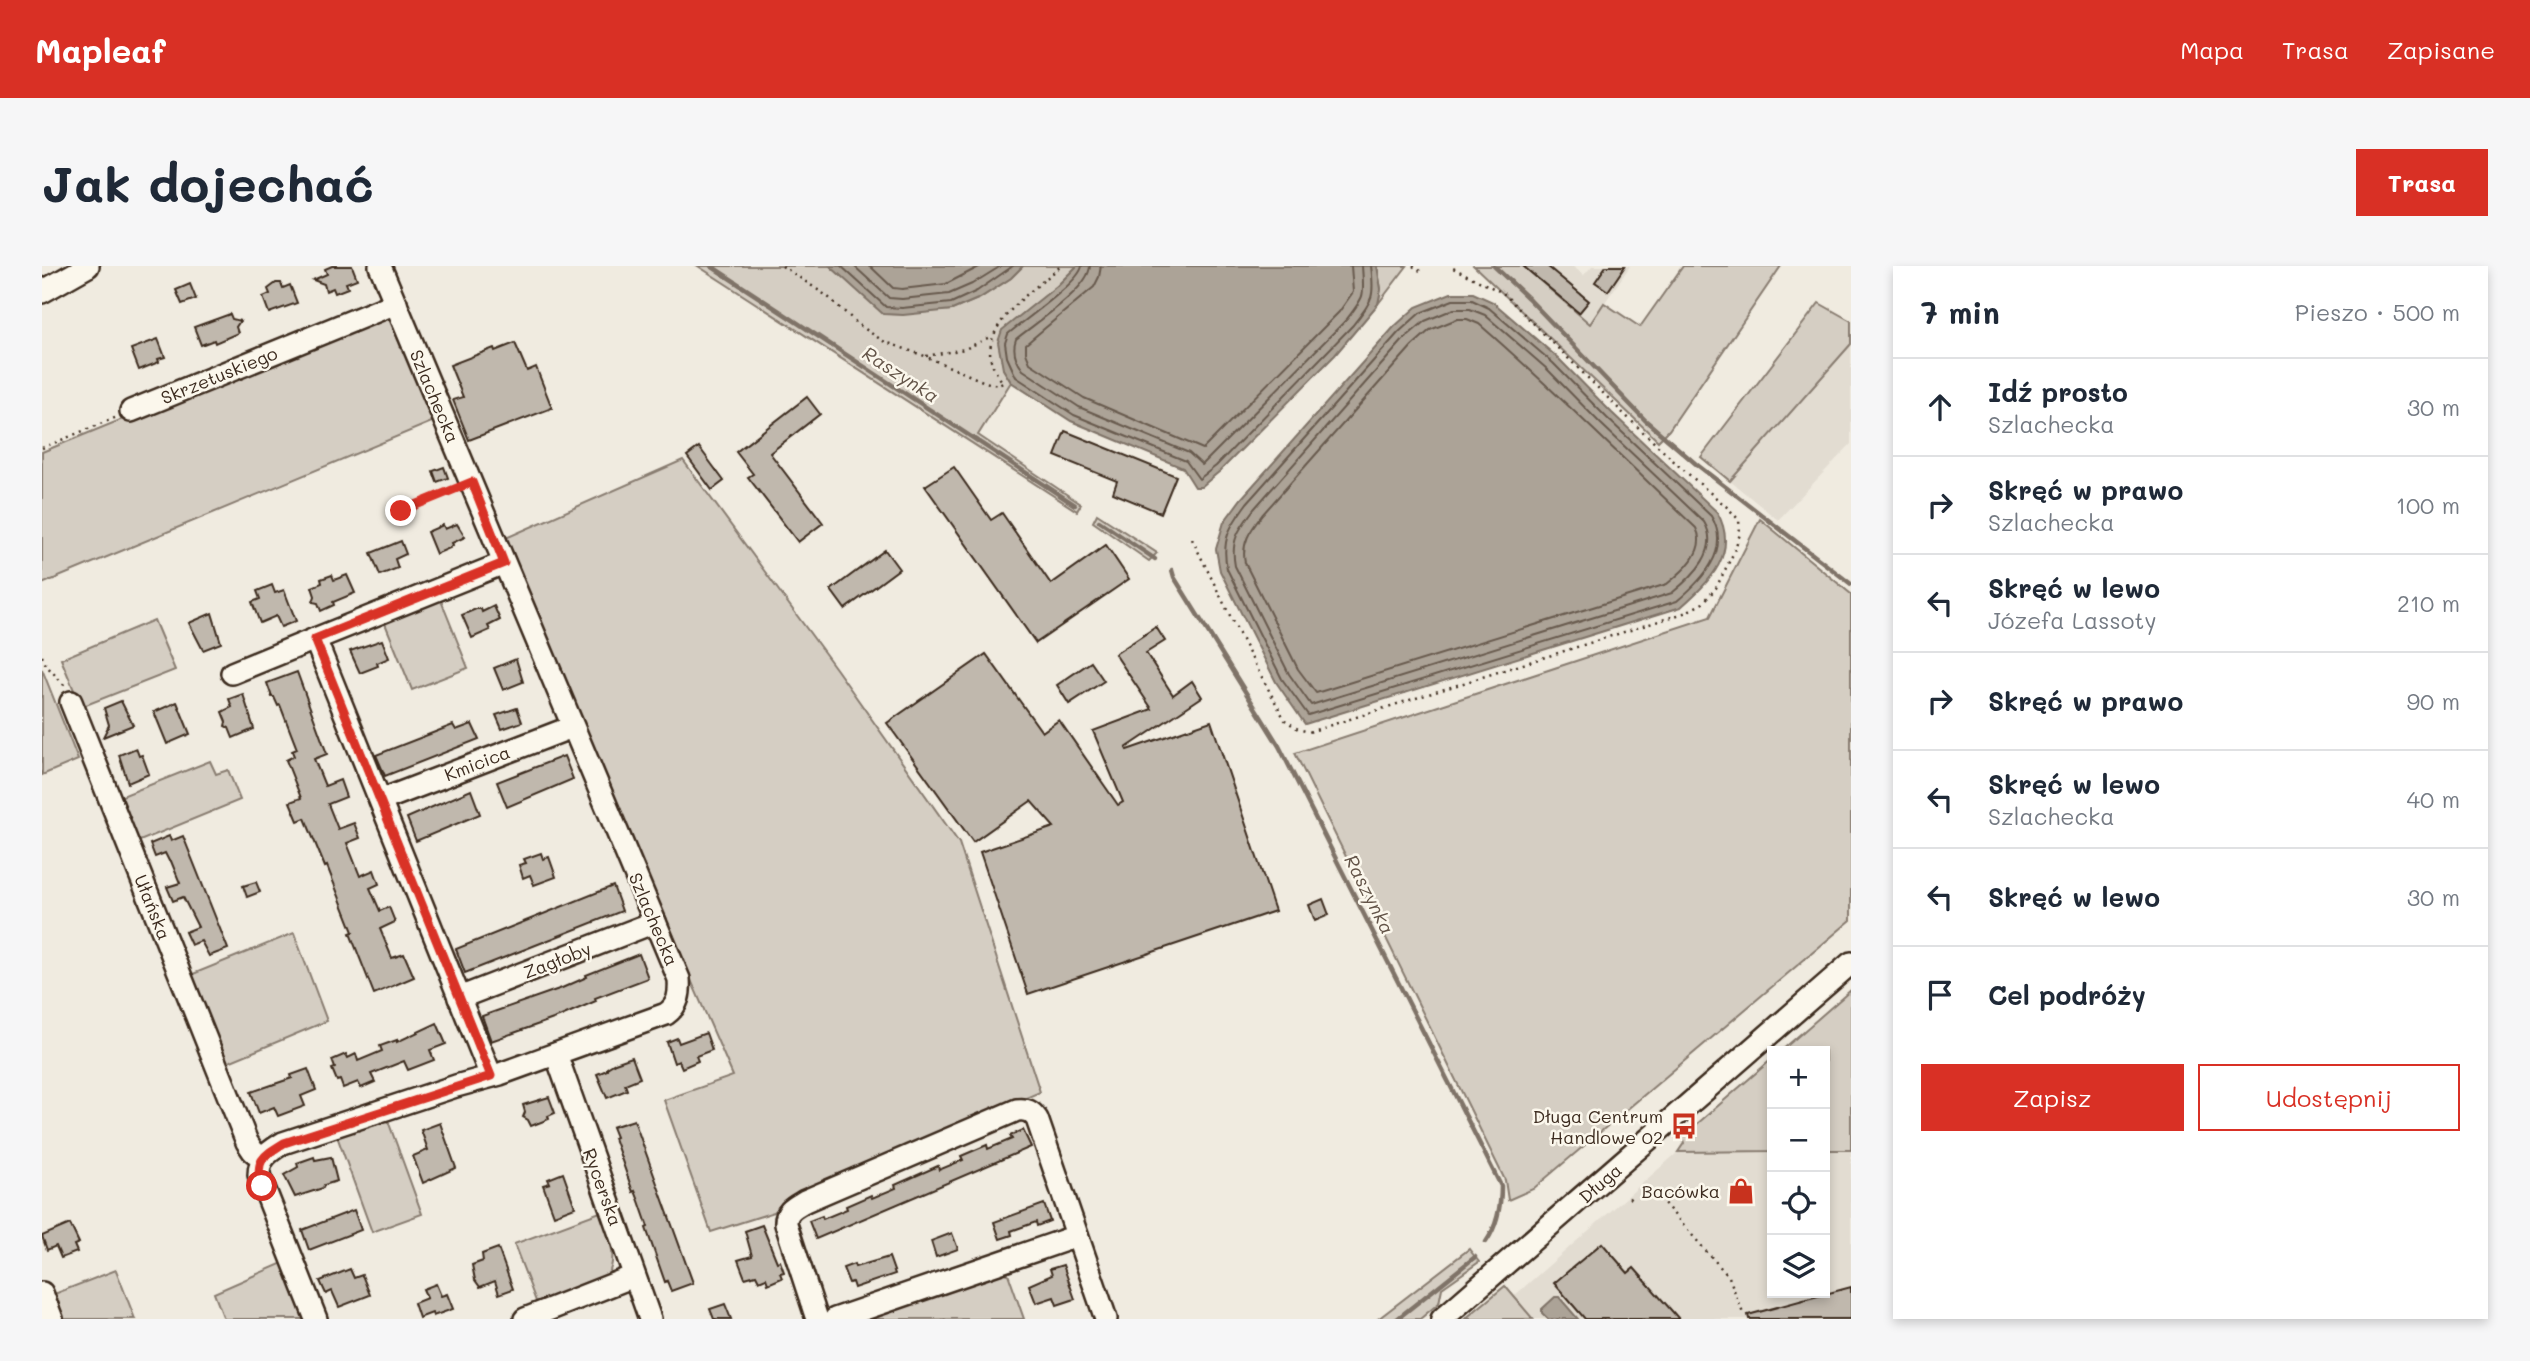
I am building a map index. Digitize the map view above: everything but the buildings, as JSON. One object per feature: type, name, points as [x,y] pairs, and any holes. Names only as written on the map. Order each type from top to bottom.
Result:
[{"type":"street","points":[[42,292],[88,266]]},
{"type":"street","name":"Szlachecka","points":[[262,1158],[284,1143],[556,1054],[670,1012],[677,1002],[679,979],[380,266]]},
{"type":"street","name":"Skrzetuskiego","points":[[131,411],[396,303]]},
{"type":"street","points":[[232,673],[504,563]]},
{"type":"street","points":[[315,639],[491,1076]]},
{"type":"street","name":"Ułańska","points":[[71,702],[247,1142],[253,1152],[262,1158]]},
{"type":"street","name":"Kmicica","points":[[382,800],[572,727]]},
{"type":"street","name":"Zagłoby","points":[[459,998],[655,922]]},
{"type":"street","name":"Długa","points":[[1442,1319],[1851,963]]},
{"type":"street","name":"Rycerska","points":[[556,1054],[650,1319]]},
{"type":"street","points":[[817,1319],[786,1224],[789,1211],[805,1201],[1017,1110],[1029,1111],[1037,1119],[1106,1319]]},
{"type":"street","points":[[262,1158],[259,1167],[262,1186],[316,1319]]},
{"type":"street","points":[[835,1319],[1077,1236]]},
{"type":"street","points":[[525,1319],[635,1276]]},
{"type":"street","points":[[42,1293],[52,1319]]},
{"type":"path","points":[[782,266],[827,296],[859,325],[883,341],[998,385],[1003,383],[992,362],[993,335],[999,324],[1026,295],[1061,266]]},
{"type":"path","points":[[1413,266],[1420,271]]},
{"type":"path","points":[[1192,539],[1285,720],[1298,729],[1309,732],[1684,613],[1703,603],[1716,588],[1733,554],[1740,534],[1739,520],[1623,413],[1503,293],[1449,266]]},
{"type":"path","points":[[926,356],[965,349],[993,335]]},
{"type":"path","points":[[42,448],[131,411]]},
{"type":"path","points":[[401,511],[472,482]]},
{"type":"path","points":[[42,656],[65,685],[71,702]]},
{"type":"path","points":[[1655,1193],[1729,1277],[1744,1317]]},
{"type":"path","points":[[1629,1199],[1634,1195]]},
{"type":"shaded area","points":[[698,266],[830,266],[857,289],[934,311],[952,310],[980,298],[1011,278],[1023,266],[1077,266],[1058,285],[1003,369],[1011,382],[978,435],[1081,504],[1077,511]]},
{"type":"shaded area","points":[[1377,266],[1407,266],[1378,304],[1381,289]]},
{"type":"shaded area","points":[[1474,266],[1523,266],[1590,324],[1604,303],[1640,327],[1683,266],[1781,266],[1669,430],[1658,441]]},
{"type":"shaded area","points":[[1523,266],[1572,266],[1584,275],[1592,266],[1630,266],[1590,324]]},
{"type":"shaded area","points":[[1819,303],[1851,321],[1851,344],[1730,481],[1701,457]]},
{"type":"shaded area","points":[[389,312],[439,419],[42,584],[42,452]]},
{"type":"shaded area","points":[[1851,344],[1851,444],[1778,520],[1730,481]]},
{"type":"shaded area","points":[[683,460],[837,670],[959,843],[1040,1092],[786,1201],[774,1212],[711,1232],[664,1100],[733,1076],[499,541]]},
{"type":"shaded area","points":[[1097,514],[1157,553],[1149,561],[1093,522]]},
{"type":"shaded area","points":[[1760,519],[1851,594],[1851,920],[1533,1189],[1508,1200],[1505,1180],[1295,753],[1710,617]]},
{"type":"shaded area","points":[[440,598],[468,668],[412,690],[384,621]]},
{"type":"shaded area","points":[[154,620],[175,670],[81,707],[61,659]]},
{"type":"shaded area","points":[[42,669],[78,760],[42,775]]},
{"type":"shaded area","points":[[210,761],[216,774],[228,770],[240,800],[135,843],[117,798]]},
{"type":"shaded area","points":[[294,933],[327,1021],[224,1064],[188,976]]},
{"type":"shaded area","points":[[1851,990],[1851,1150],[1830,1150],[1830,1046],[1787,1046]]},
{"type":"shaded area","points":[[1767,1063],[1767,1151],[1678,1152],[1684,1143],[1682,1137]]},
{"type":"shaded area","points":[[387,1118],[422,1214],[372,1232],[337,1136]]},
{"type":"shaded area","points":[[1830,1150],[1851,1150],[1851,1319],[1533,1319],[1514,1296],[1678,1152],[1767,1151],[1767,1298],[1830,1298]]},
{"type":"shaded area","points":[[600,1212],[612,1252],[608,1275],[537,1304],[514,1244]]},
{"type":"shaded area","points":[[1469,1249],[1479,1262],[1442,1288],[1439,1303],[1420,1319],[1378,1319]]},
{"type":"shaded area","points":[[285,1262],[308,1319],[224,1319],[214,1293]]},
{"type":"shaded area","points":[[1006,1268],[1024,1319],[864,1319]]},
{"type":"shaded area","points":[[116,1270],[135,1319],[58,1319],[49,1296]]},
{"type":"shaded area","points":[[1505,1286],[1533,1319],[1465,1319]]},
{"type":"water","points":[[830,266],[1023,266],[1011,278],[980,298],[952,310],[903,315],[883,314]]},
{"type":"water","points":[[1077,266],[1377,266],[1381,289],[1378,304],[1335,355],[1220,471],[1201,487],[1195,487],[1183,468],[1071,421],[1011,382],[1003,369],[998,342],[1002,330],[1058,285]]},
{"type":"water","points":[[1451,293],[1473,293],[1493,302],[1558,358],[1717,512],[1725,540],[1723,553],[1711,576],[1681,607],[1305,724],[1276,682],[1220,571],[1216,549],[1224,522],[1241,499],[1394,327],[1416,307]]},
{"type":"water","points":[[1555,1297],[1559,1297],[1578,1319],[1548,1319],[1542,1309]]},
{"type":"waterway","name":"Raszynka","points":[[711,266],[1075,505]]},
{"type":"waterway","points":[[1494,266],[1645,420],[1696,464],[1851,584]]},
{"type":"waterway","name":"Raszynka","points":[[1099,521],[1155,559]]},
{"type":"waterway","name":"Raszynka","points":[[1172,570],[1279,746],[1501,1186],[1498,1216],[1486,1242]]},
{"type":"waterway","name":"Raszynka","points":[[1397,1319],[1475,1257]]},
{"type":"place","name":"Długa Centrum Handlowe 02","points":[[1684,1126]]},
{"type":"place","name":"Bacówka","points":[[1741,1191]]},
{"type":"route","points":[[262,1186],[259,1175],[262,1158],[284,1143],[491,1076],[315,639],[504,563],[472,482],[401,511]]}]
